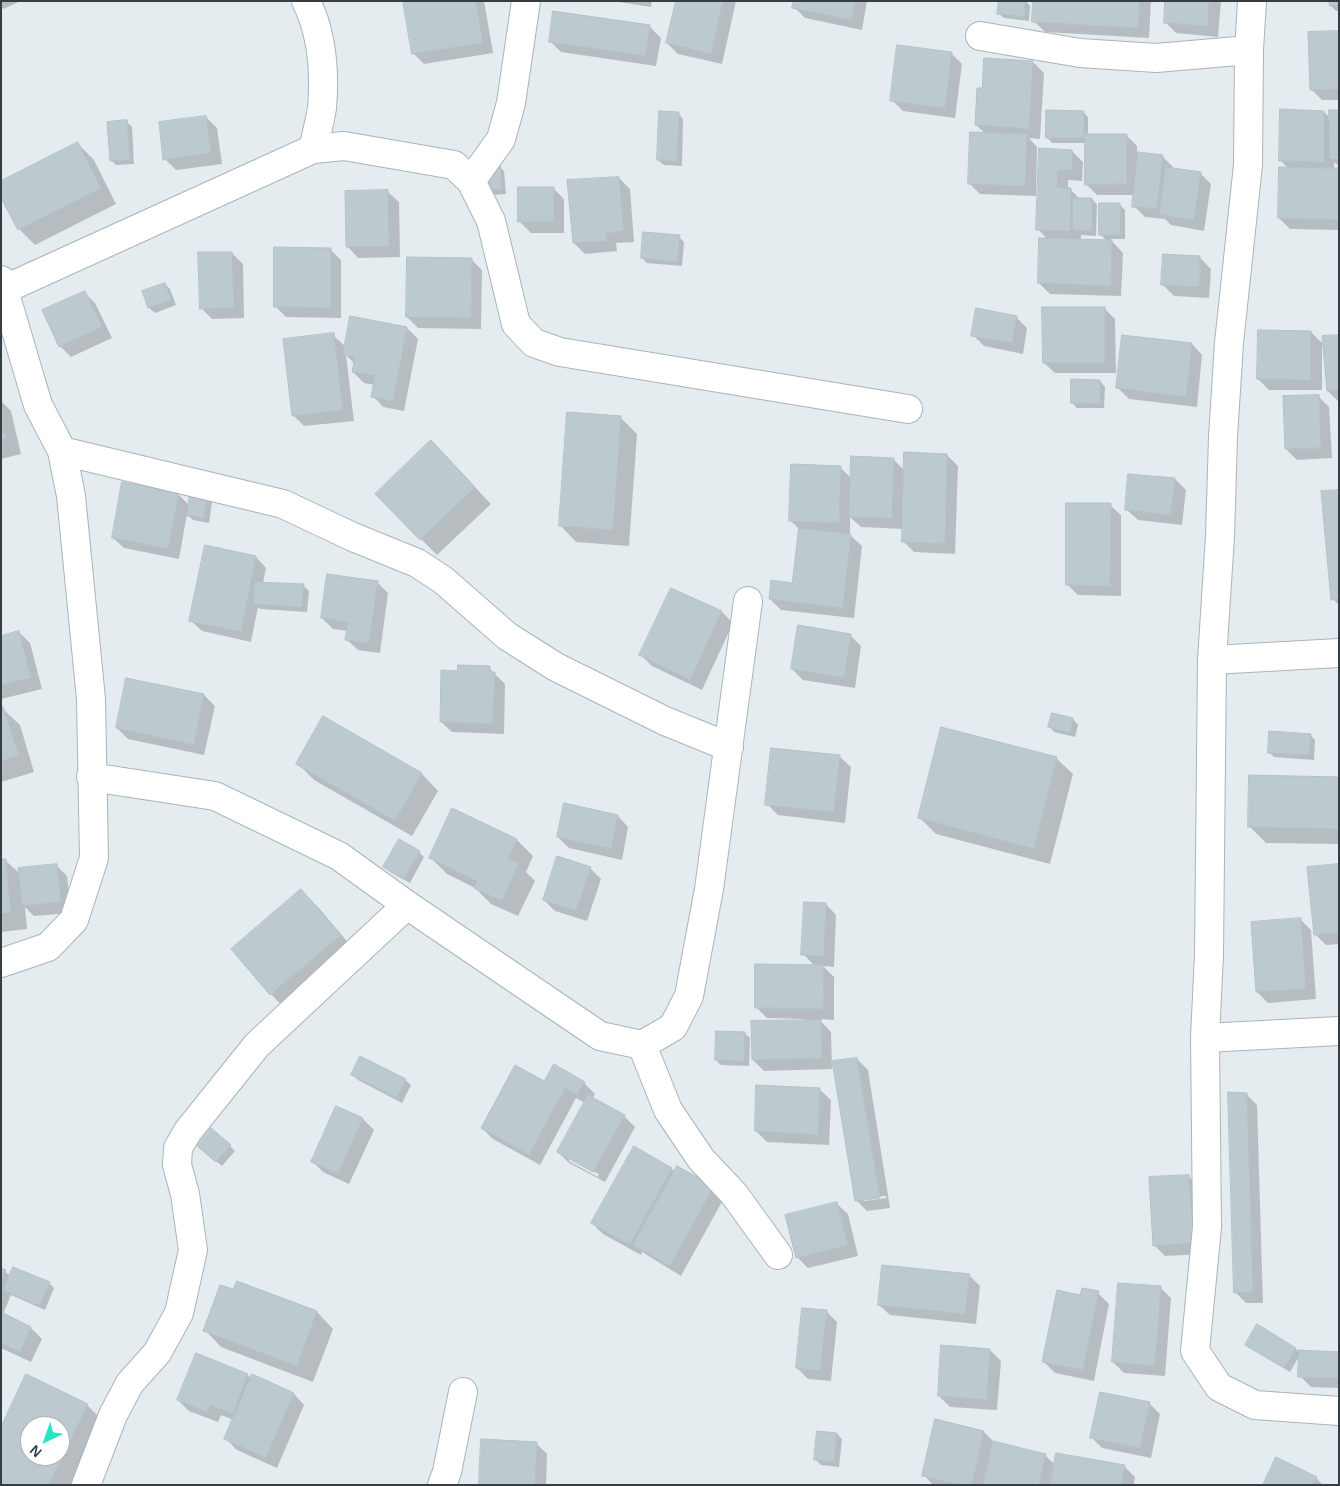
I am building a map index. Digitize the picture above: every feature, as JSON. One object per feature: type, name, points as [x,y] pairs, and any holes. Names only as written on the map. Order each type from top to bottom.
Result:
[{"type":"street","points":[[306,1],[313,14],[322,58],[322,108],[313,150]]},
{"type":"street","points":[[471,181],[501,140],[511,103],[526,1]]},
{"type":"street","points":[[1252,1],[1249,50],[1248,165],[1229,343],[1212,660],[1209,954],[1205,1038],[1206,1227],[1195,1351],[1219,1387],[1255,1405],[1339,1411]]},
{"type":"street","points":[[980,36],[1080,53],[1156,58],[1249,50]]},
{"type":"street","points":[[1,963],[48,947],[74,920],[94,858],[91,699],[71,496],[62,451],[38,406],[3,284],[313,150],[344,146],[454,165],[471,181],[491,221],[516,324],[534,342],[560,352],[908,409]]},
{"type":"street","points":[[62,451],[283,504],[353,538],[417,563],[444,580],[507,636],[556,667],[665,720],[729,747]]},
{"type":"street","points":[[91,777],[215,796],[338,856],[600,1036],[642,1045],[673,1027],[689,996],[709,889],[748,601]]},
{"type":"street","points":[[1212,660],[1339,653]]},
{"type":"street","points":[[86,1485],[113,1415],[130,1383],[157,1353],[179,1313],[193,1250],[185,1194],[178,1165],[178,1148],[188,1131],[257,1045],[407,905]]},
{"type":"street","points":[[1205,1038],[1339,1031]]},
{"type":"street","points":[[642,1045],[668,1110],[701,1158],[734,1194],[778,1255]]},
{"type":"street","points":[[442,1485],[448,1472],[463,1392]]},
{"type":"building","points":[[403,1],[476,1],[483,43],[412,54]]},
{"type":"building","points":[[676,1],[723,1],[711,54],[666,43]]},
{"type":"building","points":[[794,1],[855,1],[851,20],[792,8]]},
{"type":"building","points":[[999,1],[1025,1],[1024,17],[997,14]]},
{"type":"building","points":[[1033,1],[1140,1],[1138,28],[1032,22]]},
{"type":"building","points":[[1165,1],[1209,1],[1208,26],[1164,23]]},
{"type":"building","points":[[1329,1],[1339,1],[1339,5],[1330,6]]},
{"type":"building","points":[[553,11],[650,25],[646,56],[549,42]]},
{"type":"building","points":[[1339,31],[1339,89],[1310,90],[1308,32]]},
{"type":"building","points":[[897,45],[952,52],[945,108],[890,101]]},
{"type":"building","points":[[984,58],[1033,61],[1029,129],[975,125],[977,88],[982,88]]},
{"type":"building","points":[[1280,109],[1324,111],[1324,162],[1279,161]]},
{"type":"building","points":[[1046,110],[1084,111],[1084,138],[1046,138]]},
{"type":"building","points":[[1329,110],[1339,110],[1339,159],[1330,159]]},
{"type":"building","points":[[659,111],[679,112],[677,161],[657,160]]},
{"type":"building","points":[[206,116],[211,153],[163,160],[159,122]]},
{"type":"building","points":[[127,120],[130,160],[110,161],[107,122]]},
{"type":"building","points":[[970,132],[1027,134],[1025,186],[968,184]]},
{"type":"building","points":[[1085,134],[1127,134],[1127,184],[1085,185]]},
{"type":"building","points":[[78,142],[101,188],[18,230],[1,198],[1,181]]},
{"type":"building","points":[[1039,148],[1072,150],[1072,170],[1058,170],[1057,188],[1071,188],[1070,231],[1036,230]]},
{"type":"building","points":[[1138,152],[1163,155],[1157,209],[1132,207]]},
{"type":"building","points":[[500,165],[502,189],[486,190],[484,166]]},
{"type":"building","points":[[1166,167],[1201,172],[1194,220],[1159,215]]},
{"type":"building","points":[[1279,167],[1339,168],[1339,220],[1278,218]]},
{"type":"building","points":[[619,177],[624,231],[606,233],[607,241],[573,243],[567,180]]},
{"type":"building","points":[[518,187],[554,187],[554,222],[518,222]]},
{"type":"building","points":[[388,190],[389,247],[346,247],[345,191]]},
{"type":"building","points":[[1073,198],[1092,198],[1092,231],[1073,230]]},
{"type":"building","points":[[1099,203],[1120,203],[1120,235],[1099,235]]},
{"type":"building","points":[[643,232],[680,235],[677,262],[641,258]]},
{"type":"building","points":[[1039,238],[1112,240],[1111,286],[1038,283]]},
{"type":"building","points":[[274,247],[331,248],[331,308],[274,307]]},
{"type":"building","points":[[198,252],[232,252],[234,308],[200,309]]},
{"type":"building","points":[[1163,254],[1200,256],[1199,287],[1161,285]]},
{"type":"building","points":[[407,257],[472,258],[471,318],[406,317]]},
{"type":"building","points":[[165,283],[171,300],[148,308],[142,291]]},
{"type":"building","points":[[85,291],[102,327],[59,347],[42,310]]},
{"type":"building","points":[[1042,307],[1105,307],[1105,363],[1043,363]]},
{"type":"building","points":[[976,308],[1017,316],[1012,343],[971,336]]},
{"type":"building","points":[[350,316],[407,327],[393,401],[371,397],[375,376],[352,372],[355,357],[343,355]]},
{"type":"building","points":[[1258,330],[1311,331],[1311,380],[1257,379]]},
{"type":"building","points":[[334,333],[343,410],[292,416],[283,339]]},
{"type":"building","points":[[1122,335],[1192,343],[1186,397],[1116,388]]},
{"type":"building","points":[[1339,335],[1339,390],[1327,391],[1322,336]]},
{"type":"building","points":[[1071,379],[1100,380],[1100,404],[1071,403]]},
{"type":"building","points":[[1319,395],[1321,448],[1285,449],[1283,396]]},
{"type":"building","points":[[567,412],[621,416],[613,530],[559,526]]},
{"type":"building","points":[[1,419],[6,438],[1,439]]},
{"type":"building","points":[[431,440],[475,487],[420,540],[375,494]]},
{"type":"building","points":[[904,452],[947,454],[945,544],[902,542]]},
{"type":"building","points":[[851,456],[894,458],[892,518],[849,517]]},
{"type":"building","points":[[791,464],[841,466],[839,523],[789,521]]},
{"type":"building","points":[[1128,474],[1175,478],[1171,515],[1125,510]]},
{"type":"building","points":[[122,482],[179,493],[168,549],[112,538]]},
{"type":"building","points":[[1339,490],[1339,599],[1331,600],[1321,491]]},
{"type":"building","points":[[190,493],[207,496],[204,518],[187,516]]},
{"type":"building","points":[[1066,503],[1111,503],[1110,586],[1066,585]]},
{"type":"building","points":[[799,528],[851,534],[843,608],[769,599],[771,580],[792,583]]},
{"type":"building","points":[[205,545],[256,556],[241,632],[189,621]]},
{"type":"building","points":[[327,574],[378,581],[369,643],[345,640],[348,622],[321,618]]},
{"type":"building","points":[[255,582],[304,584],[302,607],[254,604]]},
{"type":"building","points":[[671,588],[722,611],[690,680],[639,655]]},
{"type":"building","points":[[798,625],[851,634],[844,678],[791,669]]},
{"type":"building","points":[[19,631],[31,678],[1,685],[1,636]]},
{"type":"building","points":[[458,665],[490,666],[490,672],[495,672],[493,724],[440,722],[441,670],[457,671]]},
{"type":"building","points":[[126,678],[204,694],[194,745],[116,728]]},
{"type":"building","points":[[3,707],[19,755],[1,761],[1,708]]},
{"type":"building","points":[[1052,713],[1073,718],[1070,733],[1048,727]]},
{"type":"building","points":[[323,716],[422,773],[395,821],[296,764]]},
{"type":"building","points":[[941,727],[1057,757],[1034,849],[918,818]]},
{"type":"building","points":[[1269,731],[1311,734],[1309,755],[1268,753]]},
{"type":"building","points":[[771,748],[840,755],[834,812],[765,805]]},
{"type":"building","points":[[1249,775],[1339,777],[1339,829],[1248,827]]},
{"type":"building","points":[[564,803],[618,815],[611,849],[557,837]]},
{"type":"building","points":[[452,808],[517,839],[508,859],[519,863],[502,901],[474,888],[477,881],[429,858]]},
{"type":"building","points":[[399,839],[420,851],[404,879],[383,867]]},
{"type":"building","points":[[557,856],[591,867],[576,911],[543,900]]},
{"type":"building","points":[[1,859],[6,859],[11,913],[1,914]]},
{"type":"building","points":[[57,864],[61,902],[22,906],[18,868]]},
{"type":"building","points":[[1339,864],[1339,932],[1314,935],[1307,867]]},
{"type":"building","points":[[301,889],[341,935],[270,995],[231,949]]},
{"type":"building","points":[[804,902],[826,903],[824,956],[801,955]]},
{"type":"building","points":[[1301,918],[1306,989],[1256,992],[1251,922]]},
{"type":"building","points":[[755,964],[824,965],[823,1009],[755,1008]]},
{"type":"building","points":[[821,1020],[822,1058],[752,1060],[751,1021]]},
{"type":"building","points":[[716,1031],[745,1032],[744,1061],[715,1060]]},
{"type":"building","points":[[360,1056],[406,1079],[397,1098],[351,1075]]},
{"type":"building","points":[[857,1058],[880,1198],[855,1201],[832,1061]]},
{"type":"building","points":[[554,1064],[585,1082],[577,1095],[565,1088],[529,1155],[481,1128],[515,1065],[544,1081]]},
{"type":"building","points":[[756,1085],[820,1088],[818,1135],[755,1131]]},
{"type":"building","points":[[1228,1092],[1247,1093],[1253,1292],[1234,1293]]},
{"type":"building","points":[[588,1095],[625,1115],[593,1172],[557,1152]]},
{"type":"building","points":[[336,1106],[363,1118],[338,1174],[311,1162]]},
{"type":"building","points":[[211,1128],[231,1145],[216,1162],[197,1146]]},
{"type":"building","points":[[634,1146],[672,1168],[630,1245],[591,1223]]},
{"type":"building","points":[[677,1166],[714,1186],[670,1266],[633,1245]]},
{"type":"building","points":[[1189,1175],[1194,1243],[1153,1246],[1149,1177]]},
{"type":"building","points":[[837,1202],[848,1245],[796,1258],[785,1215]]},
{"type":"building","points":[[882,1265],[970,1274],[965,1314],[878,1305]]},
{"type":"building","points":[[13,1267],[50,1282],[40,1306],[3,1290]]},
{"type":"building","points":[[1,1268],[6,1270],[1,1282]]},
{"type":"building","points":[[237,1281],[317,1311],[297,1366],[203,1331],[220,1285],[233,1289]]},
{"type":"building","points":[[1118,1283],[1161,1286],[1155,1366],[1112,1362]]},
{"type":"building","points":[[1082,1288],[1099,1291],[1083,1370],[1042,1362],[1057,1290],[1080,1295]]},
{"type":"building","points":[[802,1308],[827,1310],[820,1371],[796,1368]]},
{"type":"building","points":[[1,1312],[31,1327],[20,1352],[1,1343]]},
{"type":"building","points":[[1257,1324],[1296,1348],[1284,1368],[1245,1345]]},
{"type":"building","points":[[941,1345],[990,1349],[987,1400],[938,1396]]},
{"type":"building","points":[[1299,1350],[1339,1352],[1339,1378],[1298,1377]]},
{"type":"building","points":[[196,1353],[248,1374],[233,1414],[210,1405],[207,1412],[177,1400]]},
{"type":"building","points":[[26,1374],[88,1404],[70,1441],[70,1416],[20,1416],[20,1466],[58,1466],[49,1485],[1,1485],[1,1427]]},
{"type":"building","points":[[252,1374],[294,1393],[266,1458],[224,1439]]},
{"type":"building","points":[[1100,1392],[1150,1402],[1140,1448],[1090,1438]]},
{"type":"building","points":[[935,1419],[984,1431],[972,1485],[962,1485],[922,1476]]},
{"type":"building","points":[[817,1431],[837,1433],[834,1462],[814,1460]]},
{"type":"building","points":[[481,1439],[537,1442],[535,1485],[479,1485]]},
{"type":"building","points":[[993,1441],[1046,1454],[1039,1485],[983,1485]]},
{"type":"building","points":[[1056,1453],[1125,1465],[1121,1485],[1050,1485]]},
{"type":"building","points":[[1276,1457],[1317,1477],[1313,1485],[1263,1485]]}]
